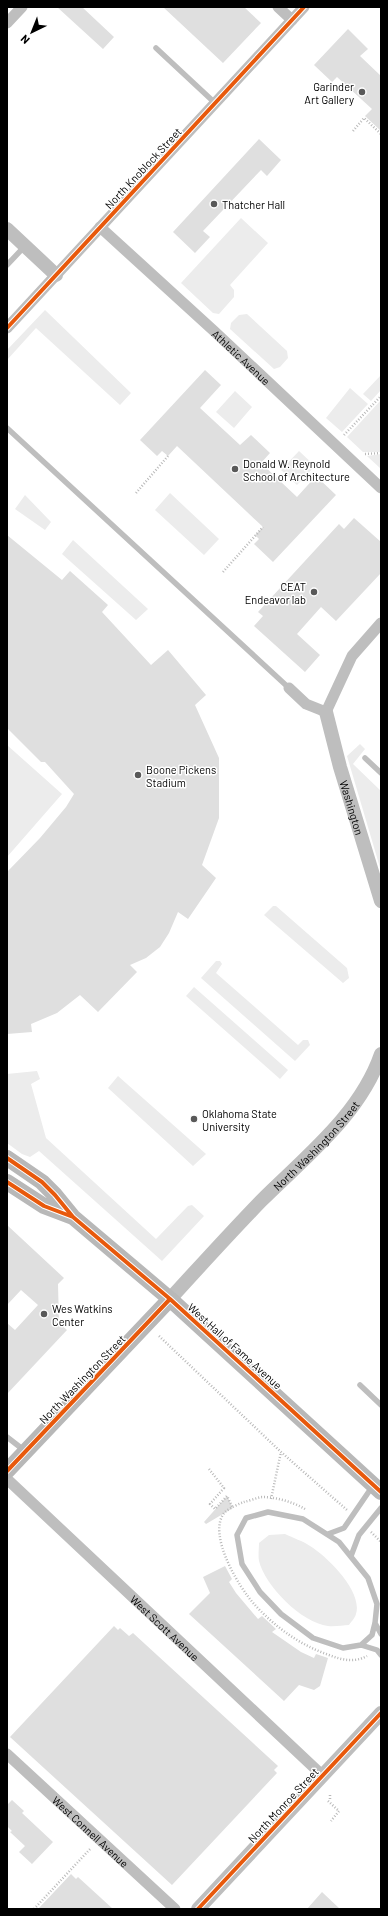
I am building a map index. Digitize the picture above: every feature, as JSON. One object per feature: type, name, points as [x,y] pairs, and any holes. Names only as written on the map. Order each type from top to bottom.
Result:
[{"type":"main road","name":"West Hall of Fame Avenue","points":[[7,1158],[42,1182],[73,1217],[170,1299],[377,1488]]},
{"type":"main road","name":"West Hall of Fame Avenue","points":[[7,1182],[44,1206],[73,1217]]},
{"type":"main road","name":"North Washington Street","points":[[7,1471],[170,1299]]},
{"type":"street","points":[[7,23],[22,7]]},
{"type":"street","points":[[278,7],[292,20]]},
{"type":"street","name":"North Knoblock Street","points":[[7,328],[304,7]]},
{"type":"street","name":"Athletic Avenue","points":[[100,227],[214,331],[381,488]]},
{"type":"street","points":[[7,229],[56,274]]},
{"type":"street","points":[[289,688],[306,704],[326,712],[352,656],[381,623]]},
{"type":"street","name":"Washington","points":[[326,712],[340,767],[381,901]]},
{"type":"street","name":"North Washington Street","points":[[170,1299],[233,1229],[334,1129],[355,1103],[377,1065],[381,1054]]},
{"type":"street","name":"West Scott Avenue","points":[[7,1479],[323,1776]]},
{"type":"street","name":"North Monroe Street","points":[[198,1909],[381,1713]]},
{"type":"street","name":"West Connell Avenue","points":[[7,1754],[175,1909]]},
{"type":"lane","points":[[156,48],[215,103]]},
{"type":"lane","points":[[7,265],[25,246]]},
{"type":"lane","points":[[7,428],[289,688]]},
{"type":"lane","points":[[365,758],[381,773]]},
{"type":"lane","points":[[360,1385],[381,1405]]},
{"type":"lane","points":[[7,1437],[25,1452]]},
{"type":"lane","points":[[328,1534],[344,1528],[353,1515],[377,1488]]},
{"type":"lane","points":[[351,1556],[359,1535],[381,1508]]},
{"type":"lane","points":[[362,1645],[372,1635],[377,1604],[368,1578],[339,1542],[303,1519],[268,1512],[246,1518],[237,1535],[242,1564],[260,1592],[281,1614],[313,1638],[343,1648],[362,1645],[379,1652]]},
{"type":"lane","points":[[375,1623],[381,1634]]},
{"type":"path","points":[[353,131],[364,118],[381,134]]},
{"type":"path","points":[[344,434],[381,396]]},
{"type":"path","points":[[365,454],[381,453]]},
{"type":"path","points":[[136,493],[168,456]]},
{"type":"path","points":[[223,572],[263,526]]},
{"type":"path","points":[[159,1336],[281,1452],[353,1515]]},
{"type":"path","points":[[271,1499],[281,1452]]},
{"type":"path","points":[[209,1469],[224,1488],[210,1504],[215,1509],[227,1496],[233,1508]]},
{"type":"path","points":[[307,1510],[293,1502],[262,1497],[238,1504],[225,1512],[219,1530],[228,1565],[254,1604],[286,1633],[310,1649],[342,1660],[359,1661],[379,1652]]},
{"type":"path","points":[[366,1527],[381,1542]]},
{"type":"path","points":[[330,1792],[329,1800],[339,1811],[331,1821]]},
{"type":"path","points":[[34,1909],[91,1848]]},
{"type":"shaded area","points":[[241,218],[268,243],[230,285],[234,290],[234,297],[219,314],[213,313],[181,283]]},
{"type":"shaded area","points":[[45,310],[131,393],[120,405],[36,328],[7,360],[7,350]]},
{"type":"shaded area","points":[[247,314],[287,351],[288,358],[280,367],[274,369],[230,329],[231,323],[239,315]]},
{"type":"shaded area","points":[[381,375],[381,390],[371,401],[363,394]]},
{"type":"shaded area","points":[[350,388],[368,404],[342,432],[326,418]]},
{"type":"shaded area","points":[[235,391],[252,407],[234,428],[216,412]]},
{"type":"shaded area","points":[[381,400],[381,452],[363,452],[347,437]]},
{"type":"shaded area","points":[[299,451],[315,466],[297,485],[281,470]]},
{"type":"shaded area","points":[[381,454],[381,469],[367,456]]},
{"type":"shaded area","points":[[170,493],[219,539],[204,555],[155,510]]},
{"type":"shaded area","points":[[25,495],[51,522],[45,530],[15,509]]},
{"type":"shaded area","points":[[73,540],[148,609],[136,620],[62,554]]},
{"type":"shaded area","points":[[360,744],[365,749],[353,764],[381,791],[381,871],[347,756]]},
{"type":"shaded area","points":[[7,745],[62,794],[7,857]]},
{"type":"shaded area","points":[[273,906],[276,906],[347,968],[349,978],[343,983],[264,915]]},
{"type":"shaded area","points":[[216,961],[220,961],[222,964],[216,973],[298,1045],[303,1040],[308,1040],[310,1045],[295,1061],[201,978]]},
{"type":"shaded area","points":[[194,987],[288,1070],[280,1079],[186,996]]},
{"type":"shaded area","points":[[37,1071],[40,1079],[31,1084],[46,1138],[156,1239],[188,1206],[192,1205],[204,1216],[162,1261],[39,1151],[30,1157],[22,1154],[7,1143],[7,1074]]},
{"type":"shaded area","points":[[118,1076],[206,1154],[193,1166],[108,1088]]},
{"type":"shaded area","points":[[285,1534],[317,1551],[326,1558],[342,1576],[349,1586],[357,1605],[356,1614],[349,1625],[328,1626],[307,1618],[286,1602],[269,1581],[259,1561],[259,1543],[269,1535]]},
{"type":"building","points":[[57,7],[82,7],[114,37],[103,49]]},
{"type":"building","points":[[163,7],[244,7],[261,23],[223,63]]},
{"type":"building","points":[[348,29],[368,49],[360,56],[381,76],[381,131],[365,116],[372,109],[337,77],[332,82],[314,65]]},
{"type":"building","name":"Thatcher Hall","points":[[259,139],[281,160],[267,176],[261,170],[203,231],[210,237],[195,253],[173,232]]},
{"type":"building","name":"Donald W. Reynold School of Architecture","points":[[205,370],[221,385],[200,408],[240,445],[251,435],[270,453],[261,463],[297,497],[316,476],[336,495],[273,562],[254,544],[259,539],[255,535],[263,527],[177,446],[168,456],[162,451],[157,456],[140,440]]},
{"type":"building","name":"CEAT Endeavor lab","points":[[354,518],[381,542],[381,573],[336,621],[321,607],[297,634],[320,655],[305,672],[254,626],[263,616],[258,612],[339,524],[344,529]]},
{"type":"building","name":"Boone Pickens Stadium","points":[[7,535],[62,580],[70,571],[108,605],[102,612],[151,665],[168,650],[206,695],[195,705],[219,758],[219,818],[202,865],[216,878],[188,919],[178,912],[169,933],[160,947],[146,958],[130,965],[137,972],[98,1012],[80,995],[57,1013],[31,1024],[32,1032],[7,1034],[7,872],[40,838],[66,807],[74,794],[45,762],[41,762],[7,728]]},
{"type":"building","name":"Wes Watkins Center","points":[[7,1225],[64,1278],[58,1284],[59,1323],[67,1330],[7,1394],[7,1323],[15,1330],[38,1305],[21,1290],[7,1305]]},
{"type":"building","points":[[227,1496],[233,1508],[206,1524],[204,1522]]},
{"type":"building","points":[[225,1566],[232,1579],[229,1582],[236,1593],[258,1619],[262,1616],[276,1629],[272,1632],[301,1652],[314,1658],[316,1654],[328,1658],[320,1686],[314,1690],[299,1685],[284,1701],[189,1614],[210,1593],[203,1577]]},
{"type":"building","points":[[114,1626],[118,1630],[120,1628],[129,1636],[133,1633],[278,1766],[274,1770],[277,1773],[172,1885],[10,1737]]},
{"type":"building","points":[[12,1800],[24,1811],[22,1813],[53,1842],[32,1864],[19,1852],[25,1846],[10,1832],[12,1831],[7,1826],[7,1805]]},
{"type":"building","points":[[71,1874],[76,1879],[78,1877],[113,1909],[38,1909]]},
{"type":"building","points":[[322,1892],[340,1909],[307,1909]]},
{"type":"cycle path","points":[[7,328],[304,7]]},
{"type":"cycle path","points":[[7,1158],[42,1182],[73,1217],[170,1299],[381,1492]]},
{"type":"cycle path","points":[[7,1182],[44,1206],[73,1217]]},
{"type":"cycle path","points":[[7,1471],[170,1299]]},
{"type":"cycle path","points":[[198,1909],[381,1713]]},
{"type":"place","name":"Garinder Art Gallery","points":[[362,92]]},
{"type":"place","name":"Thatcher Hall","points":[[214,204]]},
{"type":"place","name":"Donald W. Reynold School of Architecture","points":[[235,469]]},
{"type":"place","name":"CEAT Endeavor lab","points":[[314,592]]},
{"type":"place","name":"Boone Pickens Stadium","points":[[138,775]]},
{"type":"place","name":"Oklahoma State University","points":[[194,1119]]},
{"type":"place","name":"Wes Watkins Center","points":[[44,1314]]}]
